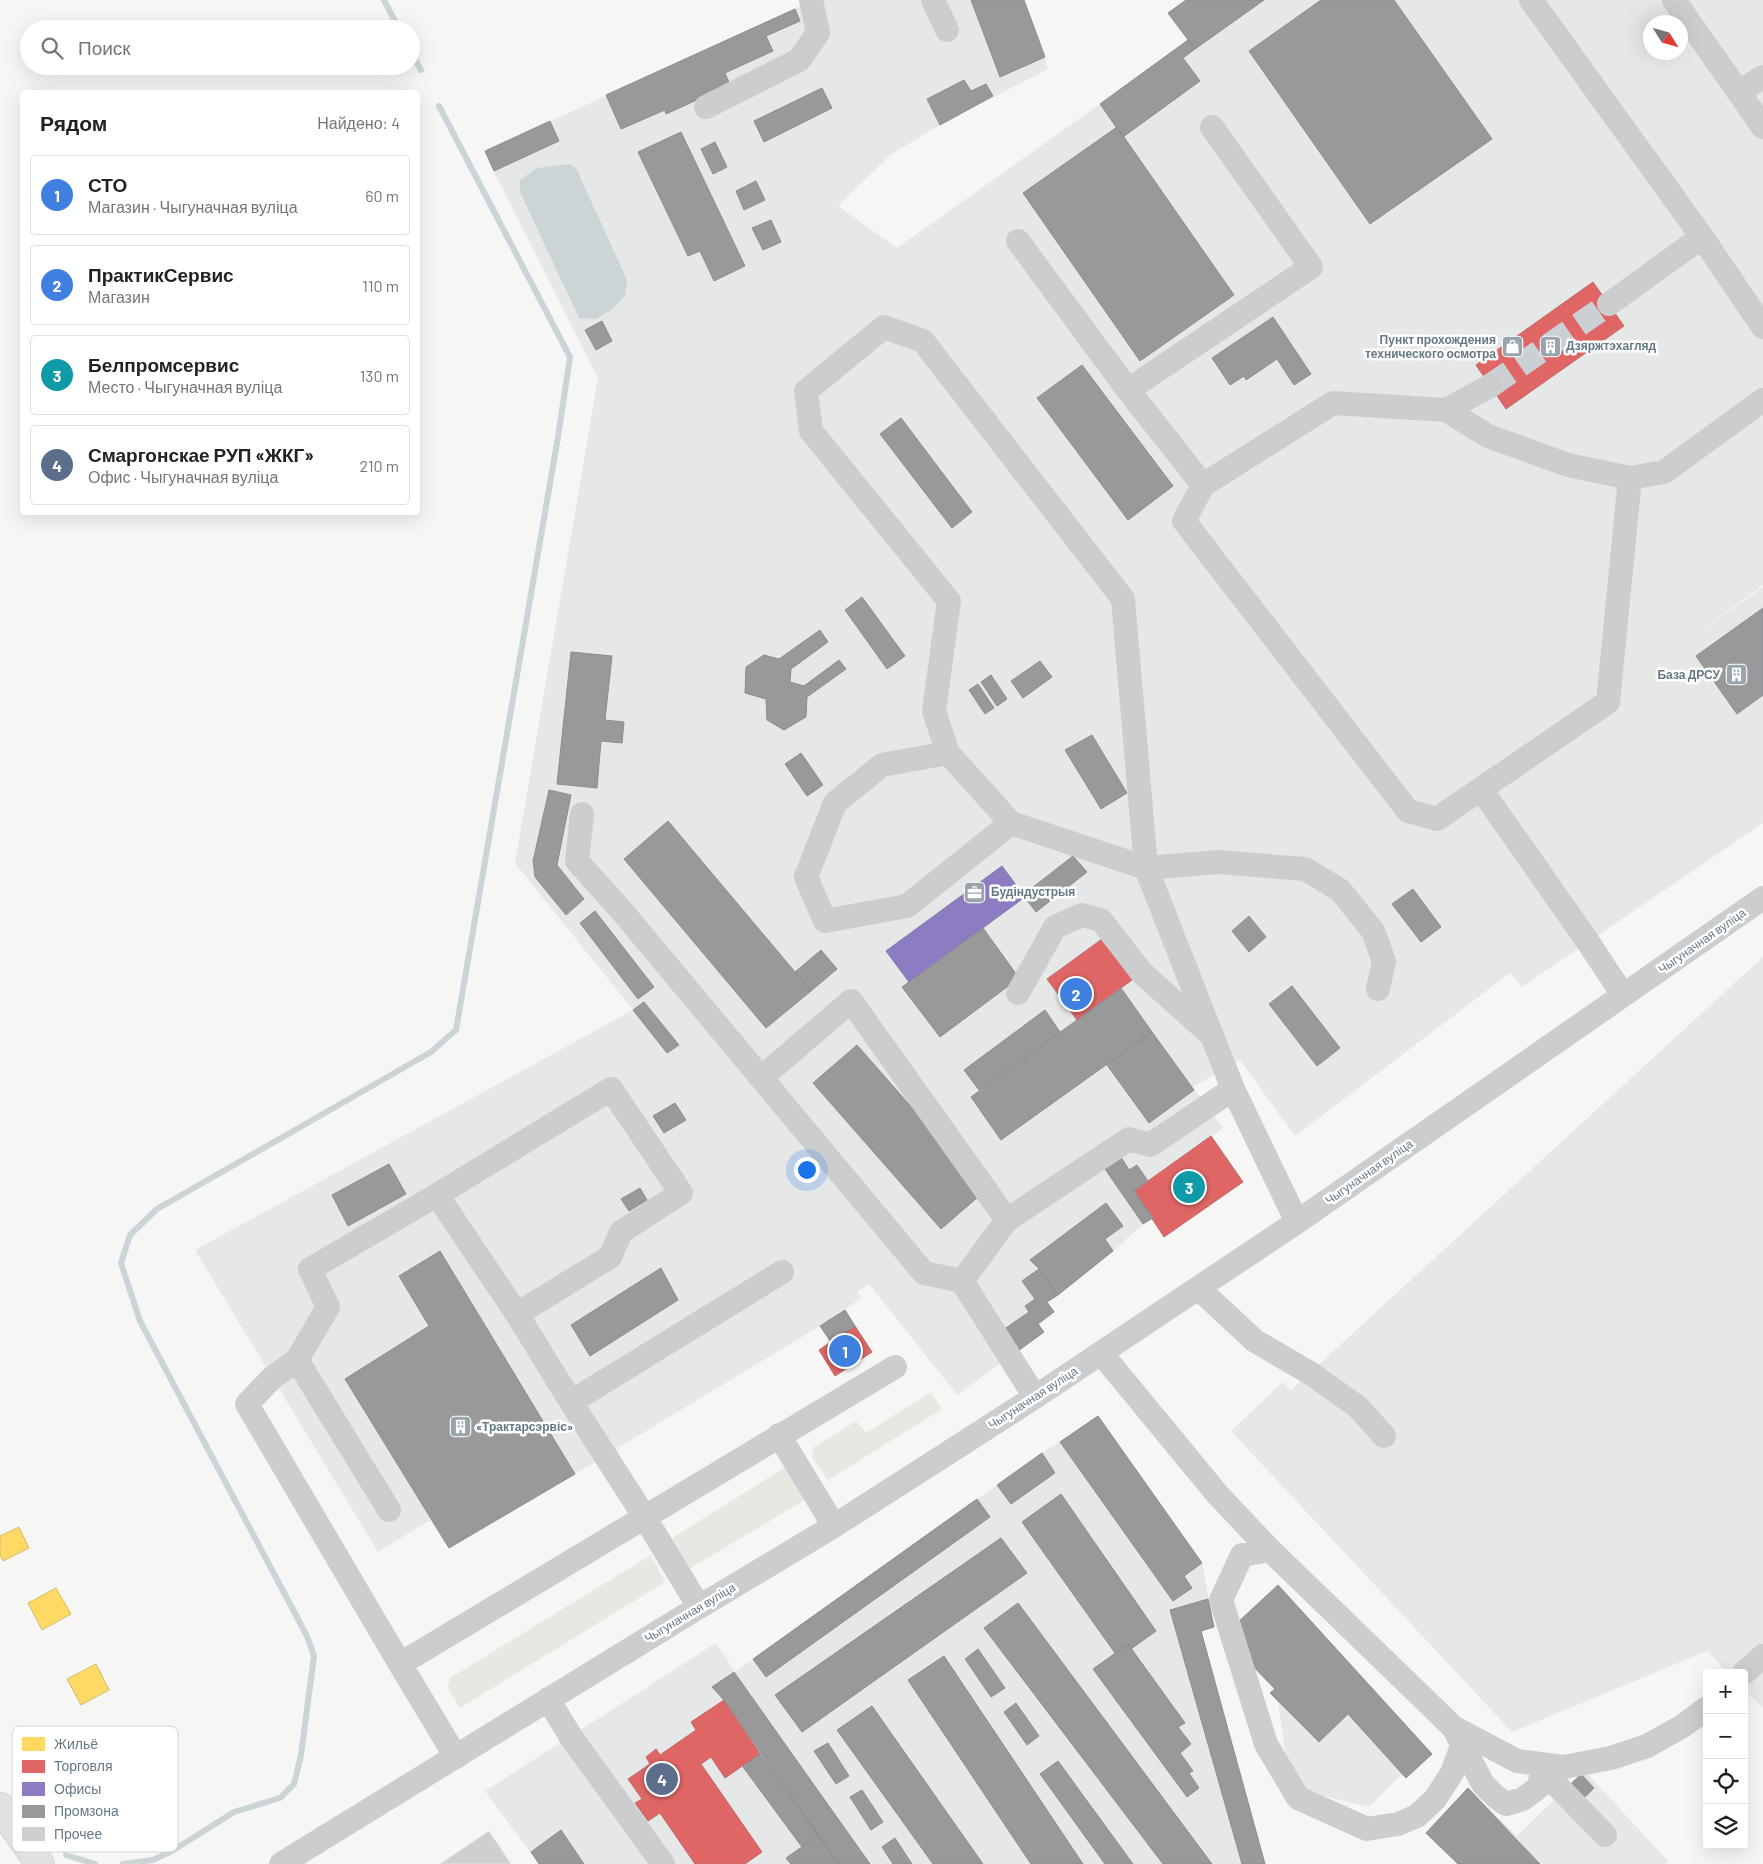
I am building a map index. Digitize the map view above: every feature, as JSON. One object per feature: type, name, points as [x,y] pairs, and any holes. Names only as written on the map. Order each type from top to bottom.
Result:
[{"type":"main road","points":[[0,1807],[12,1824]]},
{"type":"main road","points":[[32,1852],[40,1864]]},
{"type":"street","points":[[706,106],[799,60],[818,33],[811,0]]},
{"type":"street","points":[[933,0],[947,30]]},
{"type":"street","points":[[1531,0],[1702,237],[1763,327]]},
{"type":"street","points":[[1674,0],[1763,127]]},
{"type":"street","points":[[1739,92],[1763,77]]},
{"type":"street","points":[[1128,390],[1311,267],[1212,127]]},
{"type":"street","points":[[1609,304],[1702,237]]},
{"type":"street","points":[[1018,241],[1128,390],[1202,485]]},
{"type":"street","points":[[1296,1222],[1233,1089],[1146,868],[1122,599],[923,341],[884,327],[806,391],[810,431],[949,601],[934,711],[948,753],[1011,823],[1146,868],[1218,862],[1305,869],[1340,890],[1373,931],[1384,960],[1378,990]]},
{"type":"street","points":[[1446,410],[1490,386]]},
{"type":"street","points":[[1630,478],[1608,702],[1437,819],[1408,811],[1184,521],[1202,485],[1333,403],[1446,410],[1488,436],[1568,465],[1630,478],[1664,472],[1763,400]]},
{"type":"street","points":[[948,753],[882,765],[835,803],[806,877],[825,921],[907,906],[1011,823]]},
{"type":"street","points":[[1481,789],[1623,995]]},
{"type":"street","points":[[582,814],[577,860],[762,1077],[924,1273],[962,1281],[1035,1397]]},
{"type":"street","name":"Чыгуначная вуліца","points":[[281,1864],[548,1699],[834,1526],[1035,1397],[1296,1222],[1763,898]]},
{"type":"street","points":[[1018,992],[1056,927],[1082,915],[1101,920],[1142,974],[1211,1034]]},
{"type":"street","points":[[762,1077],[851,1001],[1007,1220]]},
{"type":"street","points":[[456,1757],[247,1404],[272,1378],[297,1360],[328,1307],[310,1269],[437,1195],[611,1089],[681,1193],[621,1232],[610,1257],[517,1314]]},
{"type":"street","points":[[962,1281],[1007,1220],[1129,1139],[1150,1145],[1233,1089]]},
{"type":"street","points":[[437,1195],[517,1314],[699,1607]]},
{"type":"street","points":[[571,1402],[782,1272]]},
{"type":"street","points":[[1198,1288],[1255,1341],[1310,1373],[1358,1407],[1384,1436]]},
{"type":"street","points":[[1101,1353],[1218,1495],[1270,1550],[1458,1735],[1483,1784],[1495,1796],[1506,1804],[1523,1799],[1539,1787],[1539,1767]]},
{"type":"street","points":[[297,1360],[389,1510]]},
{"type":"street","points":[[400,1664],[895,1367]]},
{"type":"street","points":[[780,1435],[834,1526]]},
{"type":"street","points":[[1270,1550],[1242,1555],[1221,1600],[1266,1744],[1298,1798],[1367,1829],[1398,1824],[1417,1816],[1435,1799],[1452,1773],[1458,1735]]},
{"type":"street","points":[[1748,1669],[1763,1656]]},
{"type":"street","points":[[548,1699],[571,1737],[663,1864]]},
{"type":"street","points":[[1458,1735],[1517,1761],[1539,1767],[1564,1767],[1611,1758],[1647,1746],[1681,1727],[1703,1711]]},
{"type":"street","points":[[1539,1767],[1604,1836]]},
{"type":"shaded area","points":[[813,0],[1024,0],[1044,54],[1048,69],[940,125],[890,155],[838,206],[897,248],[1188,40],[1168,13],[1186,0],[1763,0],[1763,585],[1684,643],[1763,587],[1763,823],[1522,987],[1510,973],[1295,1136],[1240,1060],[1193,1087],[1223,1128],[1212,1136],[1243,1182],[1164,1237],[1153,1218],[1143,1224],[1113,1251],[1047,1302],[1054,1312],[1038,1324],[1044,1332],[957,1395],[869,1284],[857,1292],[862,1298],[820,1326],[449,1548],[430,1520],[378,1552],[195,1250],[633,1010],[515,863],[598,378],[484,152]]},
{"type":"shaded area","points":[[570,164],[576,168],[627,280],[625,296],[611,310],[596,319],[579,318],[520,192],[520,180],[537,168]]},
{"type":"shaded area","points":[[1763,957],[1763,1708],[1748,1693],[1748,1669],[1724,1669],[1707,1651],[1512,1732],[1231,1431],[1283,1382],[1291,1390]]},
{"type":"shaded area","points":[[931,1392],[942,1409],[828,1480],[812,1457],[814,1447],[856,1421],[866,1433]]},
{"type":"shaded area","points":[[1098,1416],[1202,1563],[1214,1627],[1201,1631],[1265,1864],[539,1864],[485,1791],[716,1643],[735,1672],[1042,1453]]},
{"type":"shaded area","points":[[787,1466],[808,1498],[689,1569],[672,1538]]},
{"type":"shaded area","points":[[651,1555],[665,1582],[460,1708],[448,1688],[450,1678]]},
{"type":"shaded area","points":[[1278,1585],[1432,1754],[1406,1778],[1402,1774],[1369,1807],[1309,1792],[1288,1771],[1278,1701],[1270,1693],[1275,1689],[1236,1624]]},
{"type":"shaded area","points":[[1584,1770],[1668,1861],[1665,1864],[1458,1864],[1426,1833],[1468,1788],[1517,1836]]},
{"type":"building: Жильё","points":[[19,1527],[29,1548],[3,1561],[0,1555],[0,1536]]},
{"type":"building: Жильё","points":[[56,1588],[71,1614],[42,1630],[28,1603]]},
{"type":"building: Жильё","points":[[96,1664],[109,1690],[81,1705],[67,1679]]},
{"type":"building: Торговля","name":"Дзяржтэхагляд","points":[[1593,282],[1624,326],[1506,409],[1476,365]]},
{"type":"building: Торговля","points":[[1102,939],[1132,980],[1077,1020],[1047,979]]},
{"type":"building: Торговля","points":[[1211,1136],[1243,1182],[1164,1237],[1134,1191]]},
{"type":"building: Торговля","points":[[855,1326],[872,1352],[835,1376],[819,1350]]},
{"type":"building: Торговля","points":[[724,1700],[760,1754],[725,1778],[711,1757],[701,1764],[762,1852],[745,1864],[695,1864],[660,1813],[648,1821],[635,1803],[642,1799],[628,1779],[650,1764],[646,1757],[656,1749],[660,1755],[696,1730],[691,1722]]},
{"type":"building: Офисы","points":[[1002,866],[1025,897],[909,982],[886,951]]},
{"type":"building: Промзона","points":[[971,0],[1024,0],[1045,57],[1000,77]]},
{"type":"building: Промзона","points":[[1186,0],[1264,0],[1195,49],[1168,13]]},
{"type":"building: Промзона","points":[[1321,0],[1394,0],[1492,139],[1370,224],[1249,51]]},
{"type":"building: Промзона","points":[[795,9],[800,21],[766,36],[773,51],[725,73],[730,85],[666,114],[665,110],[621,129],[606,95]]},
{"type":"building: Промзона","points":[[1188,40],[1195,49],[1183,58],[1200,81],[1123,137],[1100,104]]},
{"type":"building: Промзона","points":[[964,80],[971,91],[986,84],[993,96],[940,125],[927,99]]},
{"type":"building: Промзона","points":[[822,88],[832,108],[764,142],[754,121]]},
{"type":"building: Промзона","points":[[550,121],[559,141],[494,171],[485,151]]},
{"type":"building: Промзона","points":[[1117,127],[1234,295],[1140,361],[1023,193]]},
{"type":"building: Промзона","points":[[681,132],[745,266],[714,281],[700,251],[688,256],[638,152]]},
{"type":"building: Промзона","points":[[715,142],[727,167],[713,174],[701,149]]},
{"type":"building: Промзона","points":[[756,181],[765,200],[744,210],[736,191]]},
{"type":"building: Промзона","points":[[771,220],[781,242],[763,250],[752,228]]},
{"type":"building: Промзона","points":[[1273,317],[1311,374],[1294,385],[1277,359],[1246,380],[1244,376],[1230,385],[1212,358]]},
{"type":"building: Промзона","points":[[602,321],[612,341],[596,350],[585,330]]},
{"type":"building: Промзона","points":[[1082,365],[1173,486],[1128,520],[1037,398]]},
{"type":"building: Промзона","points":[[901,418],[972,512],[952,528],[880,434]]},
{"type":"building: Промзона","points":[[862,597],[905,656],[887,669],[845,610]]},
{"type":"building: Промзона","name":"База ДРСУ","points":[[1763,608],[1763,695],[1737,714],[1696,656]]},
{"type":"building: Промзона","points":[[820,630],[828,642],[791,669],[790,682],[804,686],[839,660],[846,669],[807,697],[806,717],[784,730],[767,720],[766,699],[745,693],[746,667],[764,655],[779,659]]},
{"type":"building: Промзона","points":[[571,652],[612,656],[605,720],[624,722],[622,743],[601,741],[597,788],[557,784]]},
{"type":"building: Промзона","points":[[1040,661],[1052,677],[1023,698],[1011,681]]},
{"type":"building: Промзона","points":[[991,675],[1007,699],[997,706],[981,682]]},
{"type":"building: Промзона","points":[[978,684],[994,708],[985,714],[969,690]]},
{"type":"building: Промзона","points":[[1092,735],[1127,793],[1101,809],[1065,750]]},
{"type":"building: Промзона","points":[[801,753],[823,785],[807,796],[785,764]]},
{"type":"building: Промзона","points":[[549,790],[571,795],[557,865],[584,899],[566,915],[535,877],[533,861]]},
{"type":"building: Промзона","points":[[668,821],[811,991],[766,1028],[624,859]]},
{"type":"building: Промзона","points":[[1073,856],[1087,872],[1036,912],[1023,895]]},
{"type":"building: Промзона","points":[[1413,889],[1441,927],[1421,942],[1392,904]]},
{"type":"building: Промзона","points":[[595,911],[654,987],[638,999],[580,923]]},
{"type":"building: Промзона","points":[[1249,916],[1266,937],[1249,952],[1232,931]]},
{"type":"building: Промзона","points":[[983,928],[1019,978],[940,1037],[902,987]]},
{"type":"building: Промзона","points":[[821,950],[837,969],[811,991],[795,972]]},
{"type":"building: Промзона","points":[[1292,986],[1340,1048],[1317,1066],[1269,1004]]},
{"type":"building: Промзона","points":[[1121,988],[1152,1032],[1001,1140],[971,1097]]},
{"type":"building: Промзона","points":[[644,1002],[679,1045],[667,1053],[633,1010]]},
{"type":"building: Промзона","points":[[1045,1010],[1060,1032],[979,1090],[964,1070]]},
{"type":"building: Промзона","points":[[1152,1032],[1194,1090],[1149,1123],[1107,1065]]},
{"type":"building: Промзона","points":[[857,1045],[985,1191],[941,1229],[813,1083]]},
{"type":"building: Промзона","points":[[675,1103],[686,1120],[664,1133],[653,1116]]},
{"type":"building: Промзона","points":[[1121,1157],[1129,1170],[1137,1165],[1148,1181],[1134,1191],[1153,1218],[1143,1224],[1105,1169]]},
{"type":"building: Промзона","points":[[389,1164],[406,1194],[348,1226],[332,1195]]},
{"type":"building: Промзона","points":[[640,1188],[647,1200],[629,1211],[621,1199]]},
{"type":"building: Промзона","points":[[1106,1203],[1123,1226],[1105,1239],[1113,1251],[1058,1295],[1030,1260]]},
{"type":"building: Промзона","name":"«Трактарсэрвіс»","points":[[440,1251],[575,1474],[449,1548],[345,1379],[429,1326],[399,1276]]},
{"type":"building: Промзона","points":[[661,1268],[678,1300],[590,1356],[571,1325]]},
{"type":"building: Промзона","points":[[1039,1269],[1058,1295],[1047,1302],[1054,1312],[1038,1324],[1044,1332],[1018,1351],[1003,1330],[1029,1312],[1025,1306],[1035,1299],[1022,1281]]},
{"type":"building: Промзона","points":[[845,1310],[855,1326],[831,1342],[820,1326]]},
{"type":"building: Промзона","points":[[1098,1416],[1202,1563],[1184,1576],[1192,1588],[1173,1601],[1060,1442]]},
{"type":"building: Промзона","points":[[1042,1453],[1055,1473],[1011,1504],[997,1485]]},
{"type":"building: Промзона","points":[[1061,1494],[1156,1631],[1131,1649],[1128,1644],[1115,1653],[1022,1522]]},
{"type":"building: Промзона","points":[[977,1499],[990,1517],[766,1677],[753,1659]]},
{"type":"building: Промзона","points":[[1001,1538],[1027,1573],[802,1732],[775,1695]]},
{"type":"building: Промзона","points":[[1278,1585],[1432,1754],[1406,1778],[1348,1714],[1319,1742],[1270,1693],[1275,1689],[1247,1660],[1236,1624]]},
{"type":"building: Промзона","points":[[1208,1599],[1214,1627],[1201,1631],[1265,1864],[1242,1864],[1170,1610]]},
{"type":"building: Промзона","points":[[1018,1603],[1212,1864],[1163,1864],[984,1628]]},
{"type":"building: Промзона","points":[[1128,1644],[1185,1723],[1178,1727],[1191,1744],[1180,1753],[1193,1771],[1189,1773],[1199,1788],[1187,1797],[1093,1669]]},
{"type":"building: Промзона","points":[[978,1649],[1005,1688],[991,1697],[965,1659]]},
{"type":"building: Промзона","points":[[944,1656],[1083,1864],[1031,1864],[908,1680]]},
{"type":"building: Промзона","points":[[734,1672],[870,1864],[838,1864],[724,1700],[712,1687]]},
{"type":"building: Промзона","points":[[1016,1703],[1039,1736],[1027,1745],[1004,1712]]},
{"type":"building: Промзона","points":[[872,1706],[983,1864],[933,1864],[837,1730]]},
{"type":"building: Промзона","points":[[828,1743],[849,1776],[836,1784],[814,1751]]},
{"type":"building: Промзона","points":[[760,1754],[819,1835],[802,1847],[743,1767]]},
{"type":"building: Промзона","points":[[1058,1761],[1133,1864],[1105,1864],[1040,1774]]},
{"type":"building: Промзона","points":[[1581,1774],[1594,1788],[1583,1799],[1570,1785]]},
{"type":"building: Промзона","points":[[1468,1788],[1540,1864],[1458,1864],[1426,1833]]},
{"type":"building: Промзона","points":[[862,1790],[883,1822],[871,1830],[850,1797]]},
{"type":"building: Промзона","points":[[561,1830],[584,1864],[539,1864],[531,1852]]},
{"type":"building: Промзона","points":[[819,1835],[838,1864],[791,1864],[786,1858]]},
{"type":"building: Промзона","points":[[895,1838],[912,1864],[893,1864],[882,1847]]},
{"type":"building: Прочее","points":[[489,1831],[511,1864],[440,1864]]},
{"type":"waterway","points":[[384,0],[394,20]]},
{"type":"waterway","points":[[178,1847],[234,1812],[280,1798],[294,1784],[301,1755],[314,1656],[307,1636],[140,1321],[121,1263],[130,1235],[157,1209],[431,1052],[456,1030],[558,437],[570,357],[439,106]]},
{"type":"waterway","points":[[123,1864],[153,1860],[170,1852]]},
{"type":"waterway","points":[[66,1855],[95,1864]]},
{"type":"tunnel","points":[[1490,386],[1609,304]]},
{"type":"place","name":"Дзяржтэхагляд","points":[[1550,346]]},
{"type":"place","name":"Пункт прохождения технического осмотра","points":[[1512,347]]},
{"type":"place","name":"База ДРСУ","points":[[1736,675]]},
{"type":"place","name":"Будіндустрыя","points":[[975,892]]},
{"type":"place","name":"ПрактикСервис","points":[[1076,994]]},
{"type":"place","name":"Белпромсервис","points":[[1189,1187]]},
{"type":"place","name":"СТО","points":[[845,1351]]},
{"type":"place","name":"«Трактарсэрвіс»","points":[[460,1427]]},
{"type":"place","name":"Смаргонскае РУП «ЖКГ»","points":[[662,1779]]}]
